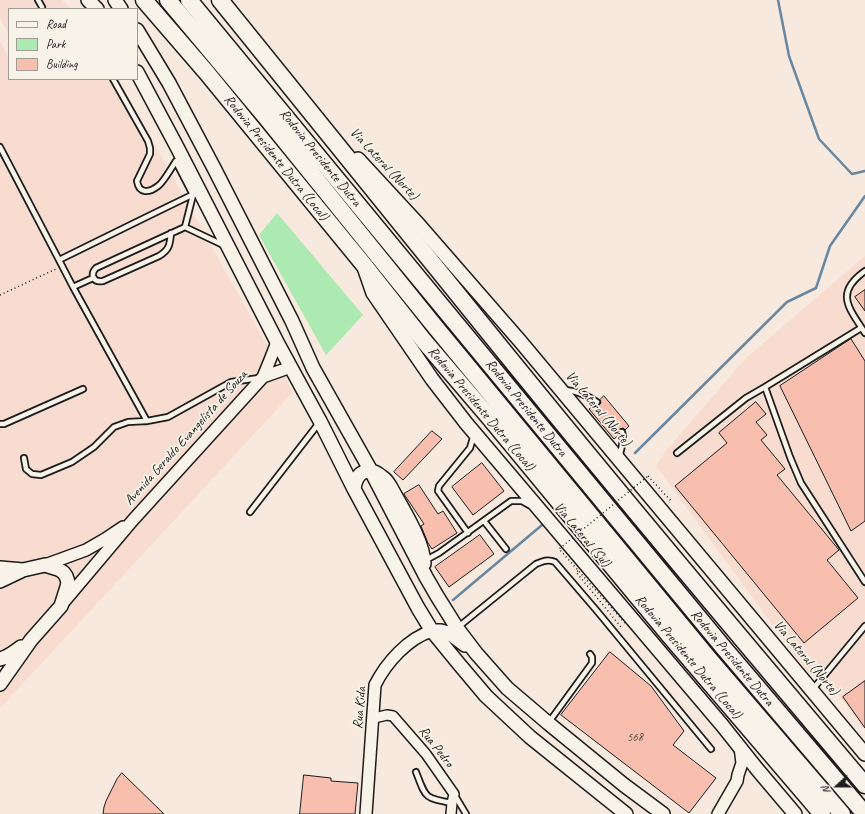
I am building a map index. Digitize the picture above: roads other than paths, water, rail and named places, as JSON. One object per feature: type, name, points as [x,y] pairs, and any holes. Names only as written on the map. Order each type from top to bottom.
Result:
[{"type":"highway","name":"Rodovia Presidente Dutra (Local)","points":[[144,0],[207,74],[364,265],[424,341],[494,422],[664,629],[822,814]]},
{"type":"highway","name":"Rodovia Presidente Dutra","points":[[168,0],[265,116],[437,329],[710,660],[842,814]]},
{"type":"highway","name":"Rodovia Presidente Dutra","points":[[190,0],[723,647],[865,814]]},
{"type":"highway","name":"Rodovia Presidente Dutra","points":[[220,0],[297,93],[470,309],[736,633],[865,785]]},
{"type":"main road","points":[[88,0],[96,8]]},
{"type":"main road","points":[[114,0],[120,8]]},
{"type":"main road","points":[[138,32],[168,83],[215,170],[292,321],[313,368],[371,471]]},
{"type":"main road","points":[[138,74],[196,193],[228,247],[320,421],[354,489],[432,631],[486,696],[530,737],[626,814]]},
{"type":"main road","name":"Via Lateral (Norte)","points":[[297,93],[419,225],[520,341],[865,754]]},
{"type":"main road","name":"Via Lateral (Sul)","points":[[364,265],[373,292],[432,379],[466,423],[795,814]]},
{"type":"main road","points":[[271,330],[281,336],[288,334],[292,330],[292,321]]},
{"type":"main road","points":[[354,489],[354,483],[357,477],[366,471],[378,473],[382,477],[390,486],[417,536],[424,556],[424,567],[437,596],[476,653],[507,688],[624,785],[663,814]]},
{"type":"main road","name":"Avenida Geraldo Evangelista de Souza","points":[[0,568],[23,570],[45,565],[63,572],[68,582],[61,606],[31,640],[0,684]]},
{"type":"main road","points":[[0,581],[23,570]]},
{"type":"main road","points":[[432,631],[449,633],[476,653]]},
{"type":"main road","points":[[0,659],[10,655],[31,640]]},
{"type":"street","name":"Avenida Geraldo Evangelista de Souza","points":[[61,606],[133,520],[263,377],[277,342]]},
{"type":"street","name":"Avenida Geraldo Evangelista de Souza","points":[[263,377],[291,367]]},
{"type":"street","name":"Avenida Geraldo Evangelista de Souza","points":[[45,565],[86,550],[133,520]]},
{"type":"street","name":"Rua Kida","points":[[366,814],[374,718],[375,685],[379,677],[395,656],[404,647],[424,633],[432,631]]},
{"type":"street","name":"Rua Pedro","points":[[374,718],[387,715],[393,716],[426,754],[453,799]]},
{"type":"street","points":[[718,814],[737,781],[742,763],[740,747]]},
{"type":"street","points":[[737,781],[742,780],[752,770],[757,769]]},
{"type":"street","points":[[451,814],[453,799]]},
{"type":"lane","points":[[38,0],[42,7]]},
{"type":"lane","points":[[114,80],[148,141],[150,148],[150,154],[137,181],[139,187],[143,191],[147,192],[158,186],[178,158]]},
{"type":"lane","points":[[0,147],[147,421]]},
{"type":"lane","points":[[60,260],[196,193]]},
{"type":"lane","points":[[185,227],[196,193]]},
{"type":"lane","points":[[171,233],[169,246],[165,252],[159,256],[103,281],[99,282],[93,278],[93,270],[96,268],[171,233],[185,227],[228,247]]},
{"type":"lane","points":[[865,271],[850,285],[847,292],[847,300],[850,310],[865,333]]},
{"type":"lane","points":[[74,287],[93,278]]},
{"type":"lane","points":[[677,453],[746,398],[861,328]]},
{"type":"lane","points":[[24,458],[26,469],[32,474],[41,475],[72,462],[94,446],[114,427],[128,422],[147,421],[168,417],[231,382],[263,377]]},
{"type":"lane","points":[[765,387],[801,483],[865,582]]},
{"type":"lane","points":[[0,424],[4,424],[83,389]]},
{"type":"lane","points":[[560,390],[584,394],[597,402]]},
{"type":"lane","points":[[250,512],[320,421]]},
{"type":"lane","points":[[466,423],[473,438],[470,448],[439,486],[438,491],[468,533]]},
{"type":"lane","points":[[620,461],[620,451],[624,440],[622,432]]},
{"type":"lane","points":[[424,567],[439,553],[511,501],[522,501],[543,513]]},
{"type":"lane","points":[[484,521],[506,549]]},
{"type":"lane","points":[[458,628],[536,564],[546,560],[555,562],[711,749]]},
{"type":"lane","points":[[812,690],[865,626]]},
{"type":"lane","points":[[548,723],[592,663],[590,654]]},
{"type":"lane","points":[[416,772],[424,793],[429,798],[434,800],[453,799]]},
{"type":"lane","name":"Rua Pedro","points":[[453,799],[466,814]]},
{"type":"waterway","points":[[778,0],[789,56],[819,139],[852,174],[865,171]]},
{"type":"waterway","points":[[635,453],[787,302],[816,288],[830,246],[865,196]]},
{"type":"waterway","points":[[453,600],[542,525]]}]
